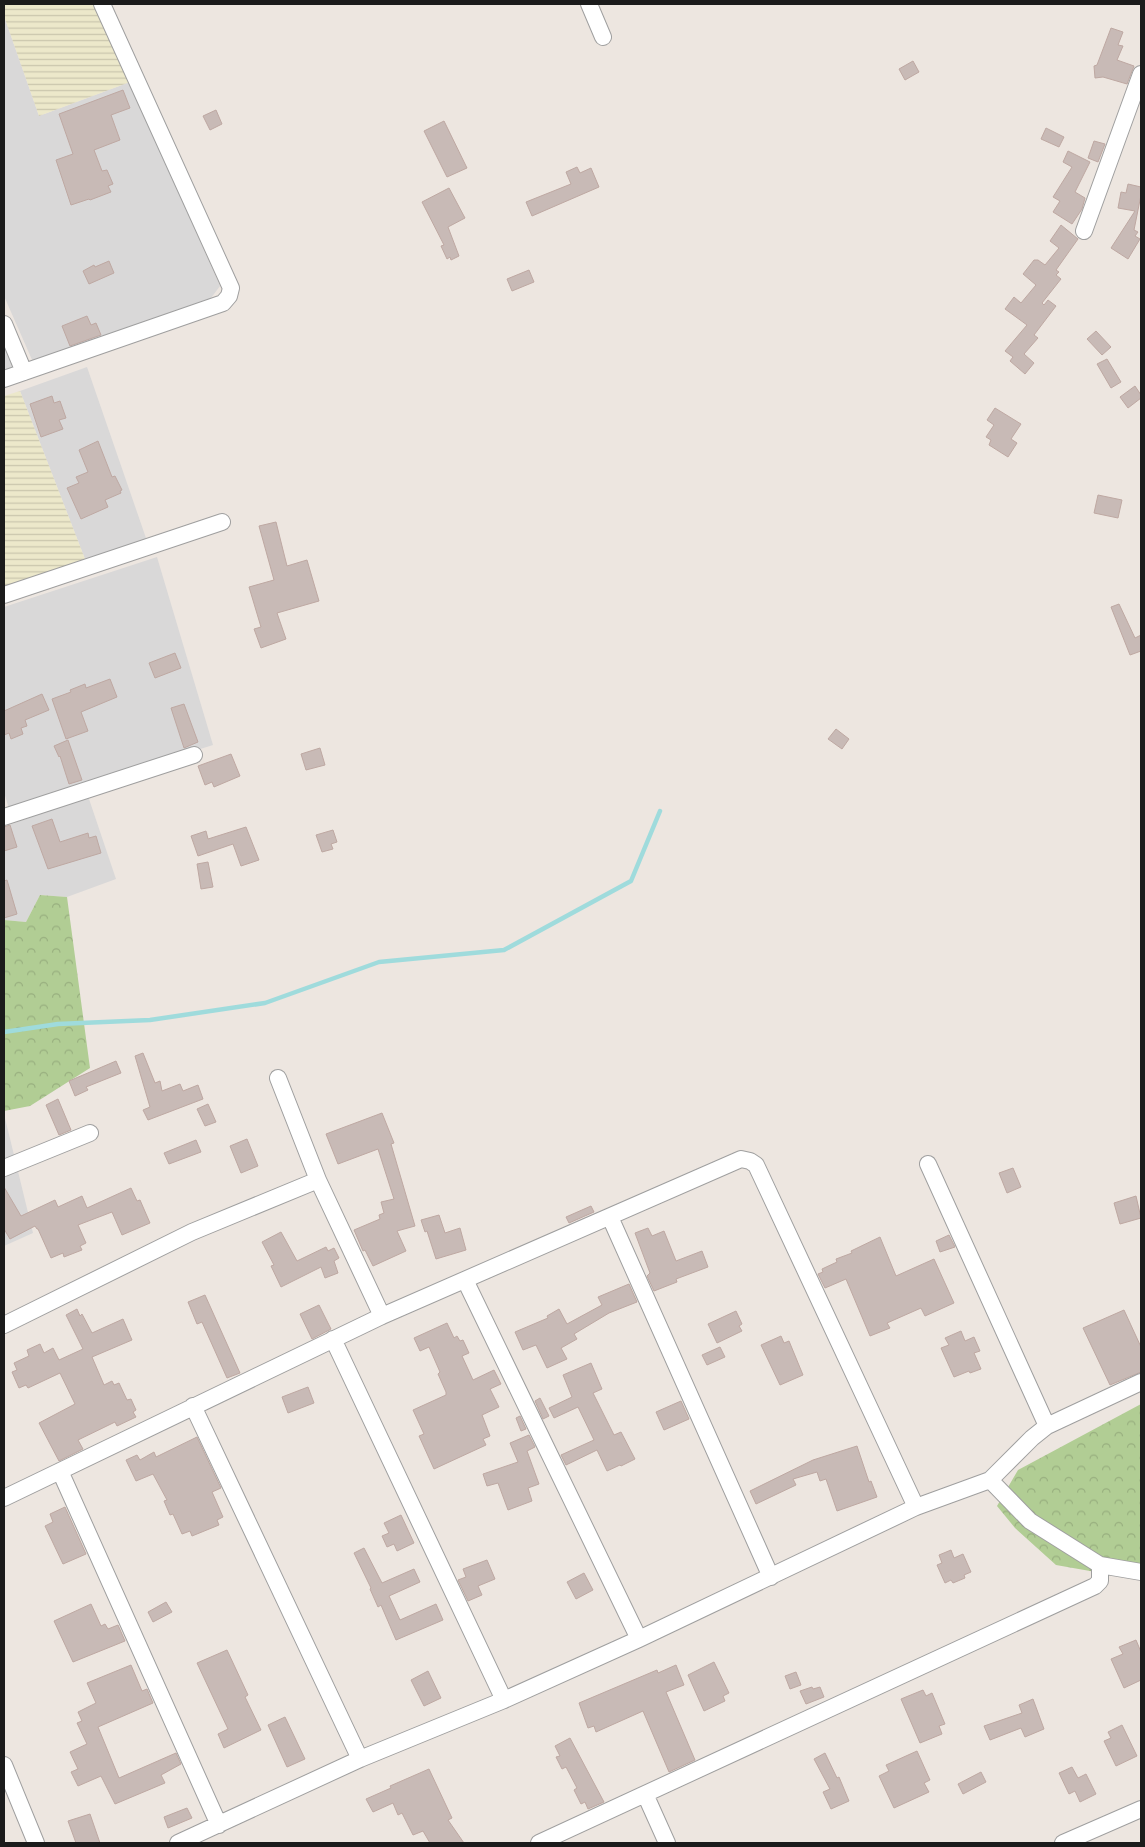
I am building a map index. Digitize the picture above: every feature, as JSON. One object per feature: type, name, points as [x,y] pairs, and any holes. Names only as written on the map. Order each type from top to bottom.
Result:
[{"type":"street","points":[[4,379],[223,303],[229,296],[230,288],[102,4]]},
{"type":"street","points":[[589,4],[603,37]]},
{"type":"street","points":[[1084,231],[1141,74]]},
{"type":"street","points":[[4,324],[24,372]]},
{"type":"street","points":[[4,595],[222,522]]},
{"type":"street","points":[[4,817],[194,755]]},
{"type":"street","points":[[278,1078],[318,1180],[382,1316]]},
{"type":"street","points":[[4,1168],[90,1133]]},
{"type":"street","points":[[4,1498],[382,1316],[742,1160],[750,1161],[756,1165],[916,1506]]},
{"type":"street","points":[[928,1164],[1047,1426]]},
{"type":"street","points":[[4,1325],[192,1232],[318,1180]]},
{"type":"street","points":[[610,1217],[771,1576]]},
{"type":"street","points":[[465,1280],[639,1639]]},
{"type":"street","points":[[333,1339],[504,1700]]},
{"type":"street","points":[[178,1843],[360,1759],[504,1700],[639,1639],[916,1506],[990,1480],[1032,1438],[1047,1426],[1141,1382]]},
{"type":"street","points":[[193,1406],[360,1759]]},
{"type":"street","points":[[60,1471],[219,1825]]},
{"type":"street","points":[[990,1480],[1030,1521],[1100,1565],[1141,1572]]},
{"type":"street","points":[[539,1843],[1096,1586],[1100,1581],[1100,1565]]},
{"type":"street","points":[[4,1765],[36,1843]]},
{"type":"street","points":[[645,1794],[667,1843]]},
{"type":"street","points":[[1063,1843],[1141,1809]]},
{"type":"shaded area","points":[[4,4],[94,4],[130,82],[39,116],[4,16]]},
{"type":"shaded area","points":[[4,16],[39,116],[130,82],[220,286],[208,302],[33,362],[4,296]]},
{"type":"shaded area","points":[[4,346],[15,368],[4,372]]},
{"type":"shaded area","points":[[87,367],[147,541],[85,559],[20,391]]},
{"type":"shaded area","points":[[20,391],[85,559],[4,587],[4,396]]},
{"type":"shaded area","points":[[157,557],[213,745],[9,809],[4,792],[4,607]]},
{"type":"shaded area","points":[[88,796],[116,879],[67,897],[40,895],[26,922],[4,920],[4,827]]},
{"type":"shaded area","points":[[4,1114],[33,1233],[4,1246]]},
{"type":"green space","points":[[40,895],[67,897],[90,1068],[30,1106],[4,1111],[4,920],[26,922]]},
{"type":"green space","points":[[1141,1404],[1141,1580],[1056,1565],[1015,1528],[997,1506],[1018,1470]]},
{"type":"building","points":[[1111,28],[1123,32],[1118,45],[1123,46],[1117,60],[1134,66],[1127,84],[1103,77],[1095,78],[1094,66],[1097,65]]},
{"type":"building","points":[[913,61],[919,72],[905,80],[899,69]]},
{"type":"building","points":[[123,90],[130,108],[111,115],[120,140],[94,150],[102,171],[107,170],[113,184],[108,186],[111,192],[71,205],[56,160],[73,154],[59,114]]},
{"type":"building","points":[[216,110],[222,124],[210,130],[203,116]]},
{"type":"building","points":[[444,121],[467,168],[447,177],[424,131]]},
{"type":"building","points":[[1046,128],[1064,137],[1059,147],[1041,139]]},
{"type":"building","points":[[1094,141],[1105,144],[1098,162],[1088,158]]},
{"type":"building","points":[[1068,151],[1090,162],[1075,192],[1085,198],[1082,209],[1072,224],[1053,212],[1060,201],[1053,197],[1072,167],[1063,162]]},
{"type":"building","points":[[577,167],[580,173],[591,168],[599,187],[532,216],[526,202],[571,184],[566,172]]},
{"type":"building","points":[[1128,184],[1141,187],[1141,195],[1134,230],[1138,232],[1135,236],[1140,239],[1128,259],[1111,248],[1135,211],[1118,208],[1121,192],[1126,193]]},
{"type":"building","points":[[449,188],[465,218],[448,227],[459,256],[451,260],[450,257],[447,259],[441,246],[444,245],[422,202]]},
{"type":"building","points":[[1061,225],[1078,239],[1056,270],[1059,272],[1056,275],[1061,279],[1042,303],[1044,305],[1048,300],[1056,306],[1034,335],[1038,338],[1024,354],[1034,363],[1025,374],[1010,361],[1013,357],[1005,351],[1027,325],[1005,309],[1014,297],[1021,303],[1036,285],[1023,274],[1034,260],[1038,260],[1045,265],[1059,248],[1050,241]]},
{"type":"building","points":[[109,261],[114,273],[89,284],[83,271],[94,265],[95,267]]},
{"type":"building","points":[[529,270],[534,282],[512,291],[507,279]]},
{"type":"building","points":[[87,316],[91,325],[96,323],[101,335],[70,346],[62,326]]},
{"type":"building","points":[[1096,331],[1111,347],[1102,355],[1087,339]]},
{"type":"building","points":[[1107,359],[1121,382],[1111,388],[1097,364]]},
{"type":"building","points":[[1135,386],[1141,398],[1128,408],[1120,397]]},
{"type":"building","points":[[52,396],[54,403],[60,401],[66,418],[59,420],[63,429],[41,437],[30,404]]},
{"type":"building","points":[[995,408],[1021,424],[1011,439],[1017,443],[1008,457],[989,445],[991,440],[986,437],[994,425],[987,420]]},
{"type":"building","points":[[98,441],[112,477],[115,476],[122,490],[120,491],[121,493],[105,500],[108,507],[81,519],[67,488],[79,483],[76,477],[88,472],[79,450]]},
{"type":"building","points":[[1098,495],[1122,500],[1118,518],[1094,513]]},
{"type":"building","points":[[276,522],[287,566],[307,560],[319,601],[277,613],[286,639],[261,648],[254,629],[261,627],[249,587],[274,580],[259,526]]},
{"type":"building","points":[[1119,604],[1135,638],[1141,635],[1141,651],[1130,655],[1111,607]]},
{"type":"building","points":[[175,653],[181,668],[155,678],[149,663]]},
{"type":"building","points":[[110,679],[117,697],[81,712],[88,731],[66,739],[52,699],[85,684],[86,688]]},
{"type":"building","points":[[42,694],[49,710],[25,720],[27,726],[21,728],[23,734],[11,739],[9,733],[4,735],[4,711]]},
{"type":"building","points":[[184,704],[198,742],[184,748],[171,708]]},
{"type":"building","points":[[836,729],[849,739],[842,749],[828,739]]},
{"type":"building","points":[[68,740],[82,780],[69,784],[60,756],[54,746]]},
{"type":"building","points":[[320,748],[325,765],[306,770],[301,754]]},
{"type":"building","points":[[231,754],[240,776],[214,787],[212,782],[205,785],[198,766]]},
{"type":"building","points":[[52,819],[60,842],[88,833],[89,838],[96,836],[101,853],[48,869],[32,826]]},
{"type":"building","points":[[10,825],[17,847],[4,851],[4,827]]},
{"type":"building","points":[[246,827],[259,860],[241,866],[233,844],[198,856],[191,836],[206,831],[208,839]]},
{"type":"building","points":[[333,830],[337,842],[331,844],[333,849],[322,852],[316,835]]},
{"type":"building","points":[[208,862],[213,887],[201,889],[197,864]]},
{"type":"building","points":[[7,880],[17,914],[4,918],[4,881]]},
{"type":"building","points":[[143,1053],[155,1083],[160,1081],[162,1091],[180,1084],[183,1091],[198,1085],[203,1099],[148,1120],[143,1110],[150,1107],[135,1056]]},
{"type":"building","points":[[116,1061],[121,1073],[86,1087],[88,1090],[75,1096],[69,1081]]},
{"type":"building","points":[[58,1099],[71,1130],[59,1135],[46,1105]]},
{"type":"building","points":[[208,1104],[216,1122],[205,1126],[197,1109]]},
{"type":"building","points":[[382,1113],[394,1143],[391,1144],[415,1226],[397,1231],[406,1251],[373,1266],[365,1250],[363,1251],[354,1230],[380,1219],[379,1215],[384,1213],[381,1202],[394,1199],[378,1149],[338,1164],[326,1134]]},
{"type":"building","points":[[247,1139],[258,1166],[241,1173],[230,1146]]},
{"type":"building","points":[[196,1140],[201,1152],[169,1164],[164,1153]]},
{"type":"building","points":[[1013,1168],[1021,1187],[1007,1193],[999,1173]]},
{"type":"building","points":[[4,1187],[21,1216],[55,1200],[58,1207],[82,1196],[87,1208],[131,1188],[137,1201],[140,1200],[150,1223],[122,1235],[112,1212],[78,1225],[86,1243],[80,1246],[82,1250],[64,1257],[63,1253],[51,1258],[35,1226],[10,1239],[4,1229]]},
{"type":"building","points":[[1136,1196],[1141,1218],[1120,1224],[1114,1203]]},
{"type":"building","points":[[591,1206],[594,1212],[569,1223],[566,1217]]},
{"type":"building","points":[[439,1215],[445,1233],[460,1228],[466,1250],[436,1259],[427,1231],[425,1232],[421,1220]]},
{"type":"building","points":[[648,1228],[652,1236],[664,1231],[676,1261],[702,1251],[708,1267],[676,1279],[677,1282],[654,1291],[647,1276],[650,1273],[635,1233]]},
{"type":"building","points":[[281,1232],[297,1261],[326,1247],[328,1251],[334,1248],[339,1258],[334,1261],[338,1273],[325,1278],[321,1267],[281,1287],[271,1266],[274,1265],[262,1242]]},
{"type":"building","points":[[949,1235],[955,1247],[940,1252],[936,1241]]},
{"type":"building","points":[[880,1237],[896,1276],[934,1259],[954,1303],[925,1316],[921,1308],[887,1323],[890,1328],[870,1336],[846,1279],[825,1288],[818,1274],[823,1272],[822,1269],[837,1262],[836,1259],[852,1253],[851,1251]]},
{"type":"building","points":[[629,1284],[637,1302],[609,1313],[574,1334],[577,1339],[561,1348],[567,1359],[547,1368],[536,1345],[523,1350],[515,1332],[548,1318],[547,1316],[559,1309],[567,1324],[602,1305],[598,1297]]},
{"type":"building","points":[[205,1295],[240,1373],[227,1378],[202,1322],[197,1324],[188,1302]]},
{"type":"building","points":[[319,1305],[331,1329],[312,1339],[300,1314]]},
{"type":"building","points":[[77,1309],[80,1316],[82,1314],[92,1333],[123,1319],[132,1340],[92,1357],[104,1385],[112,1381],[114,1385],[119,1383],[127,1400],[131,1399],[136,1410],[133,1412],[136,1417],[117,1426],[115,1422],[78,1440],[83,1449],[59,1461],[39,1423],[75,1404],[60,1373],[28,1388],[26,1385],[19,1388],[12,1372],[17,1370],[14,1363],[29,1356],[27,1350],[40,1344],[44,1353],[53,1348],[59,1360],[83,1349],[66,1315]]},
{"type":"building","points":[[1124,1310],[1141,1347],[1141,1372],[1110,1385],[1083,1328]]},
{"type":"building","points":[[736,1311],[742,1324],[739,1326],[742,1331],[717,1343],[708,1324]]},
{"type":"building","points":[[447,1323],[454,1338],[457,1336],[460,1341],[463,1340],[469,1353],[462,1356],[473,1380],[494,1370],[501,1384],[490,1389],[499,1407],[482,1415],[490,1436],[483,1439],[486,1445],[434,1469],[419,1436],[424,1434],[413,1410],[446,1395],[446,1392],[429,1347],[420,1351],[414,1338]]},
{"type":"building","points":[[961,1331],[965,1341],[974,1337],[980,1351],[974,1353],[981,1369],[954,1377],[941,1348],[949,1345],[945,1338]]},
{"type":"building","points":[[781,1336],[784,1343],[789,1341],[803,1375],[780,1385],[761,1345]]},
{"type":"building","points":[[720,1347],[725,1357],[707,1365],[702,1355]]},
{"type":"building","points":[[591,1363],[602,1389],[593,1393],[614,1435],[621,1432],[635,1459],[607,1471],[597,1450],[566,1465],[561,1455],[594,1440],[578,1407],[554,1418],[549,1408],[572,1397],[563,1375]]},
{"type":"building","points":[[308,1387],[314,1403],[288,1413],[282,1397]]},
{"type":"building","points":[[540,1398],[549,1416],[543,1419],[535,1401]]},
{"type":"building","points":[[681,1401],[689,1419],[664,1430],[656,1412]]},
{"type":"building","points":[[520,1416],[526,1429],[521,1431],[516,1418]]},
{"type":"building","points":[[529,1435],[535,1447],[527,1451],[539,1484],[528,1488],[532,1501],[508,1510],[498,1483],[487,1486],[483,1474],[518,1462],[510,1443]]},
{"type":"building","points":[[197,1437],[221,1488],[212,1492],[223,1517],[217,1520],[219,1525],[192,1536],[190,1531],[182,1534],[173,1514],[170,1515],[164,1501],[167,1500],[153,1474],[136,1481],[126,1460],[137,1455],[140,1460],[154,1452],[156,1457]]},
{"type":"building","points":[[857,1446],[869,1482],[871,1481],[877,1497],[837,1511],[826,1479],[820,1481],[817,1472],[793,1479],[796,1485],[756,1504],[750,1491],[813,1460]]},
{"type":"building","points":[[65,1507],[86,1554],[63,1564],[45,1526],[53,1522],[50,1514]]},
{"type":"building","points":[[401,1515],[414,1543],[397,1551],[394,1544],[387,1547],[382,1536],[389,1533],[384,1523]]},
{"type":"building","points":[[364,1548],[382,1583],[414,1569],[420,1582],[389,1596],[400,1620],[436,1604],[443,1620],[396,1640],[381,1605],[378,1607],[354,1553]]},
{"type":"building","points":[[951,1550],[954,1558],[963,1554],[971,1572],[964,1575],[965,1578],[953,1583],[951,1580],[945,1583],[937,1565],[942,1563],[939,1555]]},
{"type":"building","points":[[487,1560],[495,1579],[478,1586],[482,1595],[468,1601],[458,1580],[466,1577],[463,1569]]},
{"type":"building","points":[[584,1573],[593,1590],[576,1599],[567,1582]]},
{"type":"building","points":[[166,1602],[172,1612],[153,1622],[148,1612]]},
{"type":"building","points":[[91,1604],[101,1626],[105,1624],[108,1629],[118,1625],[125,1641],[73,1662],[54,1621]]},
{"type":"building","points":[[1136,1640],[1141,1652],[1141,1680],[1124,1688],[1111,1659],[1123,1654],[1119,1647]]},
{"type":"building","points":[[227,1650],[248,1695],[245,1697],[261,1730],[224,1748],[218,1734],[228,1729],[197,1663]]},
{"type":"building","points":[[714,1662],[729,1693],[723,1696],[725,1701],[704,1711],[688,1675]]},
{"type":"building","points":[[131,1665],[142,1691],[147,1689],[153,1703],[98,1727],[119,1778],[176,1753],[181,1764],[161,1775],[165,1783],[115,1804],[101,1776],[78,1786],[71,1772],[78,1769],[70,1752],[87,1744],[77,1723],[82,1721],[78,1712],[96,1703],[87,1683]]},
{"type":"building","points":[[676,1665],[684,1685],[666,1692],[695,1760],[669,1772],[643,1711],[596,1732],[594,1726],[588,1728],[579,1703],[657,1670],[658,1673]]},
{"type":"building","points":[[428,1671],[441,1698],[424,1706],[411,1680]]},
{"type":"building","points":[[796,1672],[801,1685],[790,1689],[785,1676]]},
{"type":"building","points":[[812,1687],[813,1689],[820,1687],[824,1697],[806,1704],[800,1691]]},
{"type":"building","points":[[923,1690],[926,1696],[932,1693],[945,1724],[939,1726],[942,1734],[920,1743],[901,1699]]},
{"type":"building","points":[[1033,1699],[1044,1729],[1025,1737],[1021,1728],[990,1740],[984,1726],[1022,1713],[1019,1705]]},
{"type":"building","points":[[285,1717],[305,1759],[287,1767],[268,1725]]},
{"type":"building","points":[[1122,1725],[1137,1756],[1116,1766],[1104,1741],[1111,1738],[1108,1732]]},
{"type":"building","points":[[570,1738],[604,1802],[588,1809],[585,1802],[581,1804],[574,1790],[577,1788],[566,1767],[562,1769],[556,1757],[560,1756],[555,1746]]},
{"type":"building","points":[[917,1751],[930,1780],[924,1783],[929,1792],[894,1808],[879,1776],[889,1771],[886,1765]]},
{"type":"building","points":[[825,1753],[837,1778],[839,1777],[849,1801],[831,1809],[823,1792],[830,1789],[814,1759]]},
{"type":"building","points":[[1072,1767],[1078,1778],[1086,1774],[1096,1794],[1080,1802],[1075,1791],[1069,1794],[1059,1773]]},
{"type":"building","points":[[429,1769],[452,1818],[448,1820],[464,1843],[430,1843],[423,1831],[413,1835],[402,1813],[398,1815],[393,1803],[373,1812],[366,1799]]},
{"type":"building","points":[[981,1772],[986,1782],[963,1794],[958,1784]]},
{"type":"building","points":[[187,1808],[192,1818],[168,1828],[164,1817]]},
{"type":"building","points":[[90,1814],[100,1843],[76,1843],[68,1821]]},
{"type":"waterway","points":[[4,1032],[58,1024],[150,1020],[265,1003],[379,962],[504,950],[631,881],[660,811]]}]
